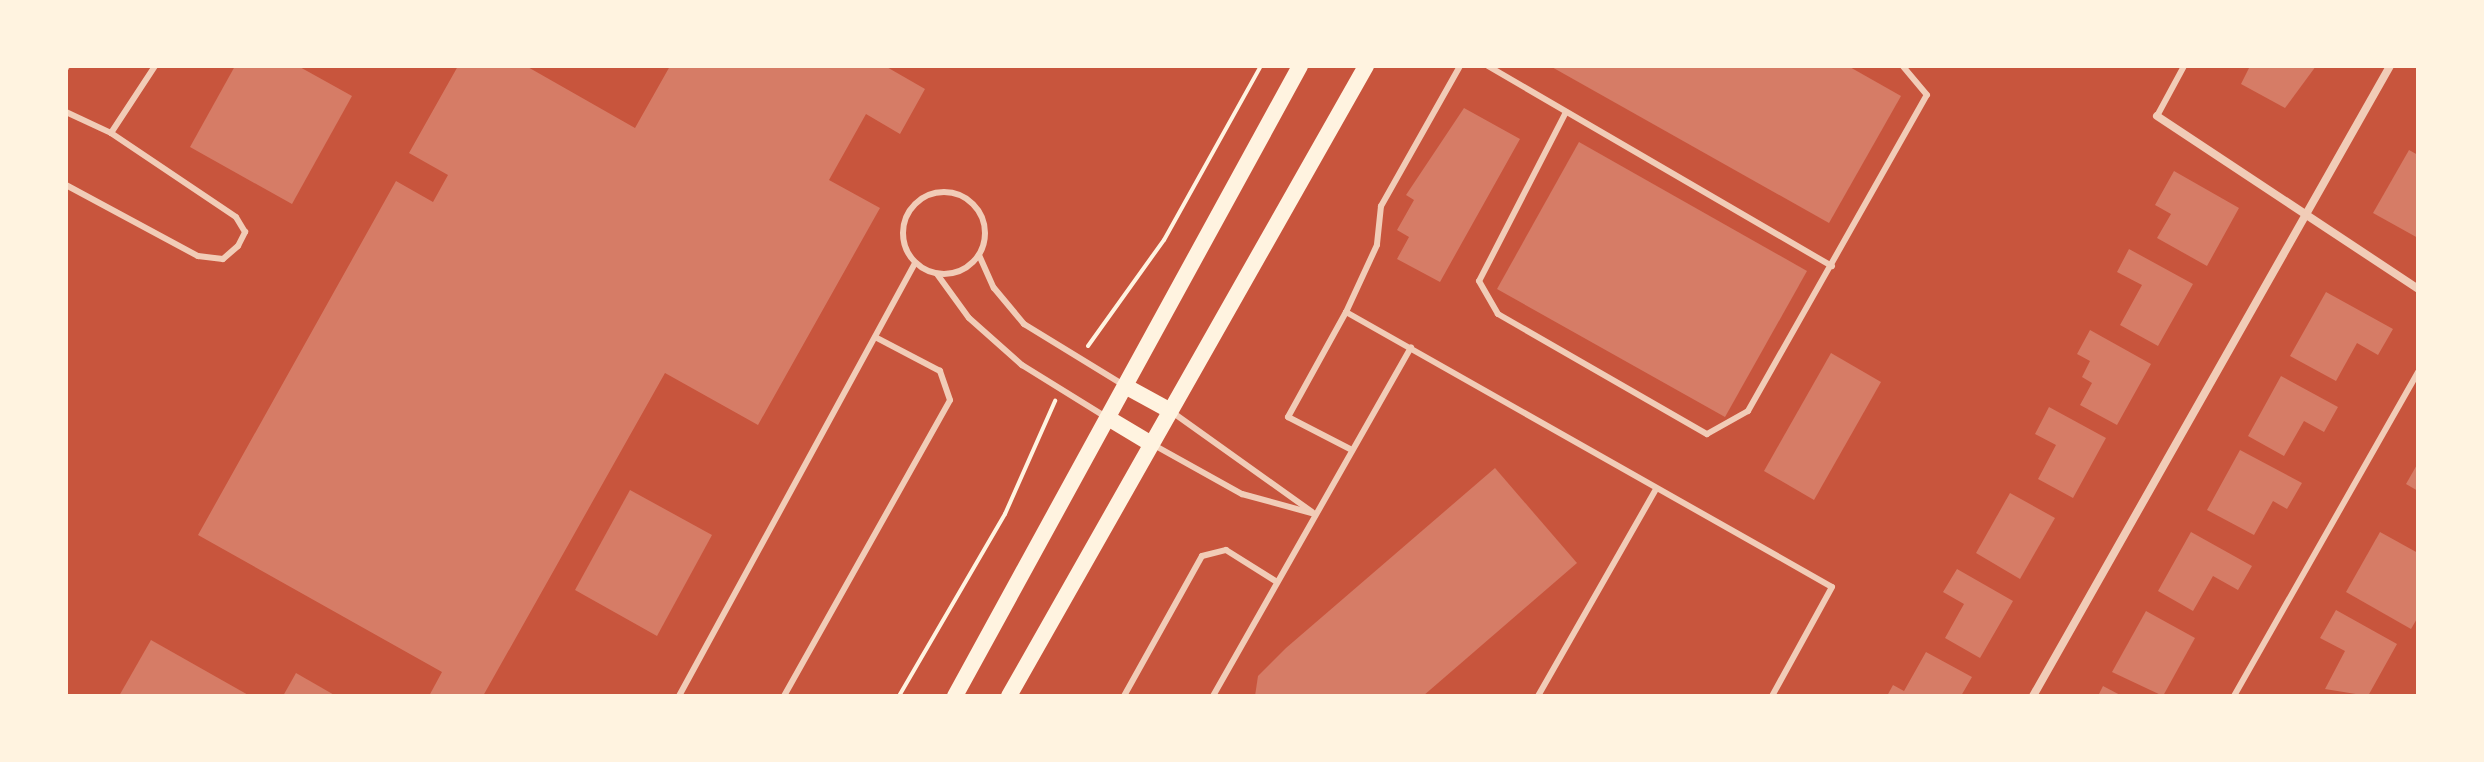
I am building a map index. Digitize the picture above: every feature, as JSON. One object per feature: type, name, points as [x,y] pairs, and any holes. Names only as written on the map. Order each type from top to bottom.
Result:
[{"type":"main road","points":[[955,696],[1300,66]]},
{"type":"main road","points":[[1009,696],[1148,442],[1366,66]]},
{"type":"main road","points":[[1125,386],[1167,409]]},
{"type":"main road","points":[[1108,418],[1148,442]]},
{"type":"street","points":[[2033,696],[2390,66]]},
{"type":"street","points":[[2157,116],[2418,289]]},
{"type":"lane","points":[[111,133],[155,66]]},
{"type":"lane","points":[[1352,450],[1288,417],[1346,312],[1377,245],[1381,206],[1460,66]]},
{"type":"lane","points":[[1488,66],[1832,266]]},
{"type":"lane","points":[[1566,112],[1479,281],[1511,321],[1707,434],[1748,411],[1927,95],[1903,66]]},
{"type":"lane","points":[[2157,116],[2184,66]]},
{"type":"lane","points":[[66,112],[111,133],[236,217],[245,232],[238,246],[223,259],[198,256],[66,185]]},
{"type":"lane","points":[[1108,418],[1022,365],[969,318],[937,274],[915,263],[904,244],[908,213],[922,198],[945,192],[968,200],[983,219],[979,255],[1024,324],[1125,386]]},
{"type":"lane","points":[[937,274],[960,271],[979,255]]},
{"type":"lane","points":[[679,696],[915,263]]},
{"type":"lane","points":[[1346,312],[1832,587],[1772,696]]},
{"type":"lane","points":[[784,696],[950,400],[940,371],[875,337]]},
{"type":"lane","points":[[1213,696],[1411,347]]},
{"type":"lane","points":[[2234,696],[2418,372]]},
{"type":"lane","points":[[1167,409],[1260,468],[1315,514]]},
{"type":"lane","points":[[1148,442],[1242,494],[1315,514]]},
{"type":"lane","points":[[1538,696],[1656,489]]},
{"type":"lane","points":[[1124,696],[1202,556],[1226,550],[1277,582]]},
{"type":"path","points":[[1085,351],[1164,240],[1261,66]]},
{"type":"path","points":[[899,696],[1005,514],[1054,404]]},
{"type":"building","points":[[235,66],[298,66],[352,96],[292,204],[190,147]]},
{"type":"building","points":[[458,66],[526,66],[635,128],[670,66],[885,66],[925,89],[900,134],[866,114],[829,180],[880,208],[758,425],[665,373],[483,696],[429,696],[442,672],[198,535],[396,181],[433,202],[448,175],[409,153]]},
{"type":"building","points":[[1550,66],[1848,66],[1901,96],[1829,223]]},
{"type":"building","points":[[2250,66],[2316,66],[2285,108],[2241,84]]},
{"type":"building","points":[[1464,108],[1520,139],[1440,282],[1397,259],[1409,237],[1397,230],[1414,200],[1406,195]]},
{"type":"building","points":[[1579,142],[1807,271],[1725,417],[1497,289]]},
{"type":"building","points":[[2409,150],[2418,155],[2418,238],[2373,213]]},
{"type":"building","points":[[2174,171],[2239,208],[2207,266],[2157,238],[2171,214],[2155,205]]},
{"type":"building","points":[[2129,249],[2193,284],[2158,346],[2120,325],[2142,285],[2117,272]]},
{"type":"building","points":[[2326,292],[2393,329],[2378,355],[2357,343],[2336,381],[2290,356]]},
{"type":"building","points":[[2090,330],[2151,364],[2117,425],[2080,405],[2092,383],[2082,377],[2090,361],[2077,354]]},
{"type":"building","points":[[1831,353],[1881,382],[1814,500],[1764,471]]},
{"type":"building","points":[[2281,376],[2338,407],[2324,432],[2304,421],[2284,456],[2248,436]]},
{"type":"building","points":[[2049,407],[2106,438],[2073,498],[2038,479],[2056,445],[2035,434]]},
{"type":"building","points":[[2240,450],[2302,483],[2287,509],[2273,501],[2254,535],[2207,510]]},
{"type":"building","points":[[2418,463],[2418,491],[2406,484]]},
{"type":"building","points":[[1495,468],[1577,563],[1423,696],[1255,696],[1258,676],[1286,648]]},
{"type":"building","points":[[630,490],[712,535],[657,636],[575,590]]},
{"type":"building","points":[[2010,493],[2055,518],[2020,579],[1976,553]]},
{"type":"building","points":[[2191,532],[2252,566],[2238,590],[2213,576],[2193,611],[2158,591]]},
{"type":"building","points":[[2380,532],[2418,553],[2418,617],[2411,629],[2346,592]]},
{"type":"building","points":[[1957,569],[2013,601],[1980,658],[1945,638],[1964,604],[1943,592]]},
{"type":"building","points":[[2336,610],[2397,644],[2368,696],[2325,689],[2345,651],[2320,638]]},
{"type":"building","points":[[2146,611],[2195,638],[2163,696],[2112,672]]},
{"type":"building","points":[[151,640],[250,696],[119,696]]},
{"type":"building","points":[[1926,652],[1972,677],[1961,696],[1887,696],[1893,685],[1904,691]]},
{"type":"building","points":[[296,673],[336,696],[283,696]]},
{"type":"building","points":[[2103,686],[2122,696],[2098,696]]}]
